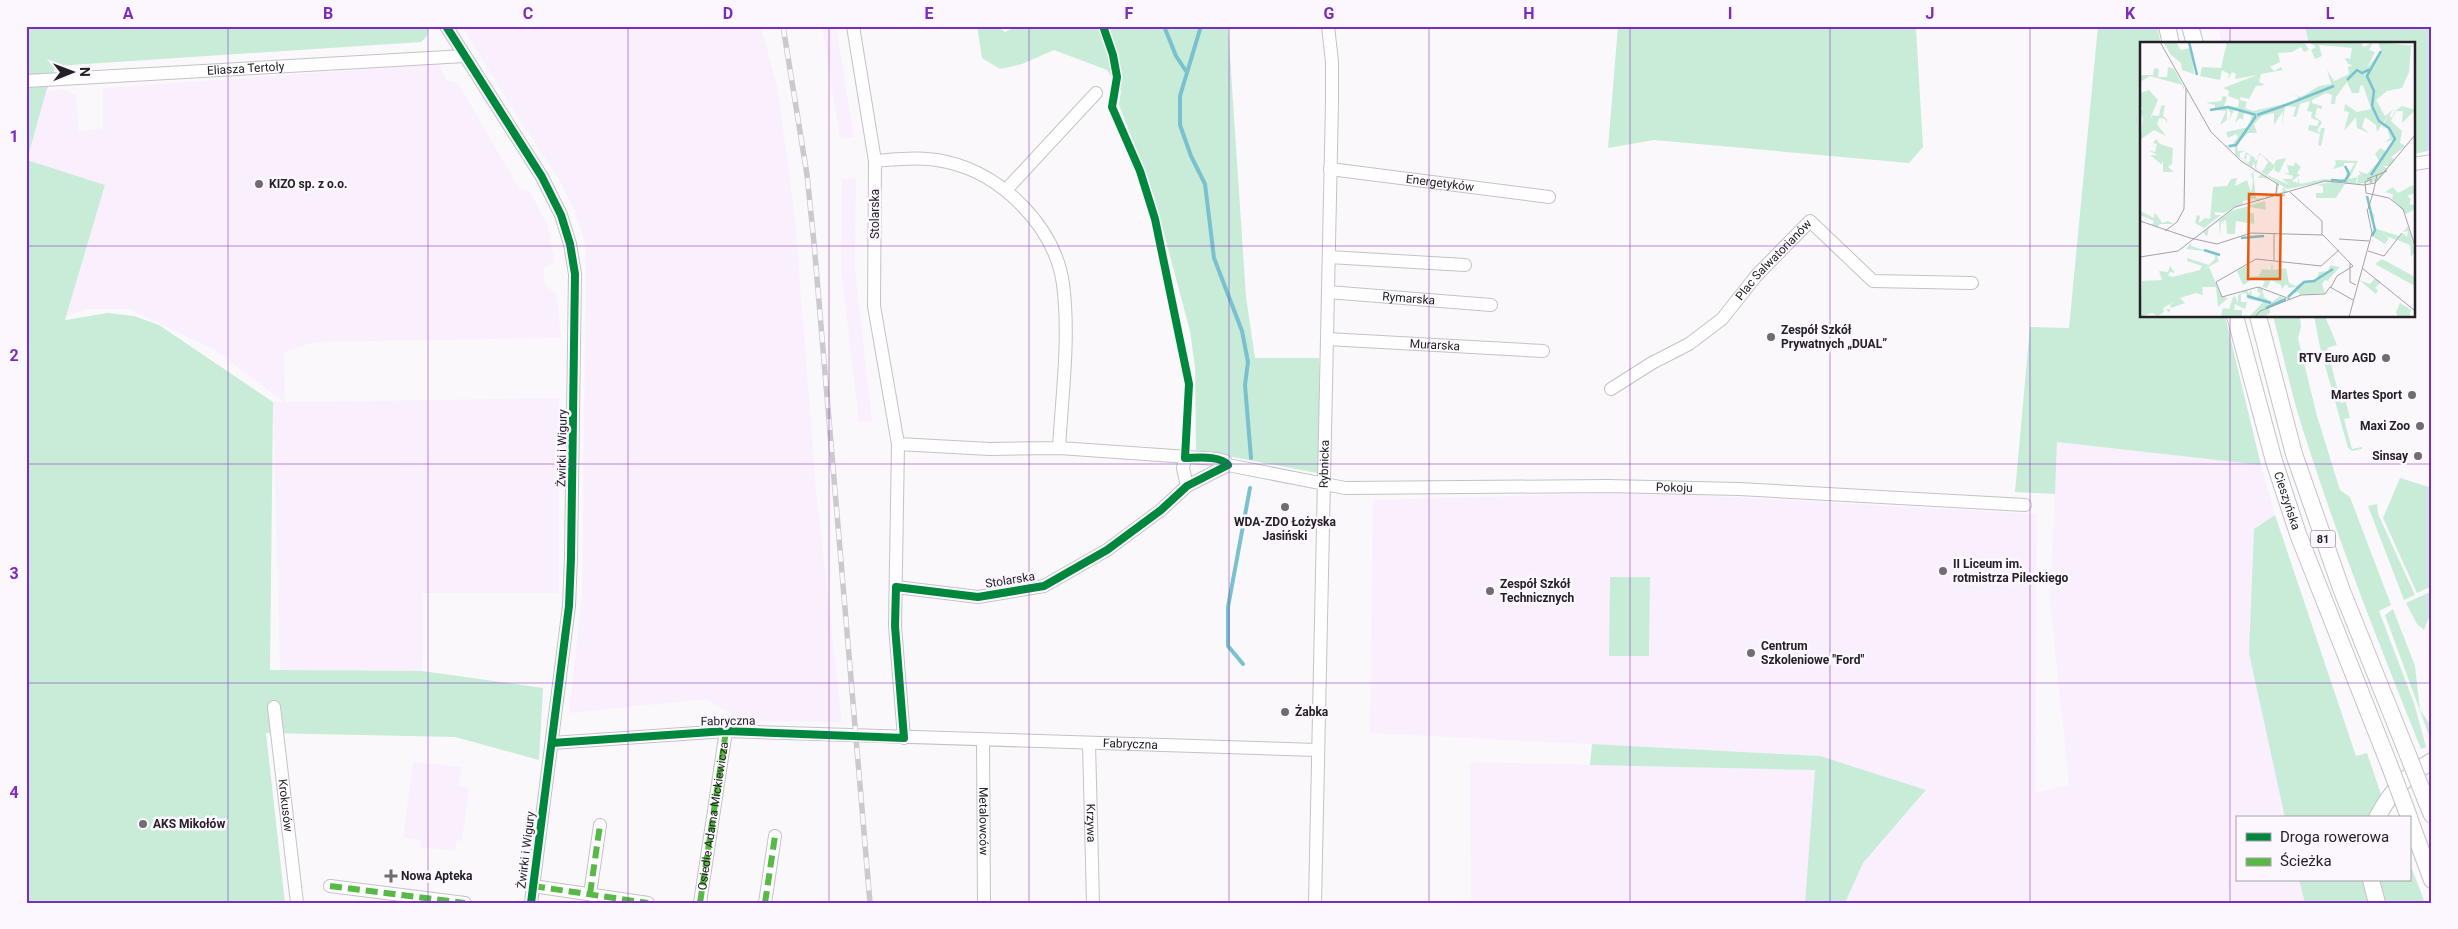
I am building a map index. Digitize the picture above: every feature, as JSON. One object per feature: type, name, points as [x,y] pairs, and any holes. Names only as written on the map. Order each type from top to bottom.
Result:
[{"type":"main road","points":[[2167,26],[2171,42]]},
{"type":"main road","points":[[2190,26],[2194,42]]},
{"type":"main road","name":"Cieszyńska","points":[[2236,318],[2274,461],[2298,534],[2408,816]]},
{"type":"main road","name":"Cieszyńska","points":[[2259,318],[2294,454],[2342,591],[2408,755],[2428,792]]},
{"type":"main road","points":[[2378,816],[2386,800],[2407,776],[2432,761]]},
{"type":"main road","name":"81","points":[[2428,792],[2432,815]]},
{"type":"main road","name":"81","points":[[2410,821],[2432,880]]},
{"type":"main road","points":[[2372,882],[2377,903]]},
{"type":"street","name":"Żwirki i Wigury","points":[[446,26],[554,200],[570,244],[575,274],[570,585],[565,648],[531,903]]},
{"type":"street","name":"Stolarska","points":[[853,26],[875,161],[874,306],[898,444],[895,626],[904,738]]},
{"type":"street","name":"Rybnicka","points":[[1316,903],[1332,62],[1328,26]]},
{"type":"street","name":"Eliasza Tertoły","points":[[26,81],[465,56]]},
{"type":"street","points":[[1006,190],[1096,92]]},
{"type":"street","points":[[875,161],[917,158],[947,162],[975,171],[1006,190],[1033,218],[1058,265],[1063,283],[1066,314],[1059,448]]},
{"type":"street","points":[[2416,164],[2432,161]]},
{"type":"street","name":"Energetyków","points":[[1330,170],[1549,197]]},
{"type":"street","name":"Plac Salwatorianów","points":[[1611,389],[1652,362],[1689,344],[1722,319],[1756,276],[1810,221],[1873,281],[1972,283]]},
{"type":"street","points":[[1329,257],[1465,265]]},
{"type":"street","name":"Rymarska","points":[[1328,292],[1490,305]]},
{"type":"street","name":"Murarska","points":[[1327,339],[1543,351]]},
{"type":"street","points":[[898,444],[990,449],[1059,448],[1217,459],[1228,465],[1324,484]]},
{"type":"street","points":[[1185,458],[1183,468],[1187,486]]},
{"type":"street","name":"Stolarska","points":[[896,587],[978,597],[1044,586],[1107,550],[1161,510],[1187,486],[1228,465]]},
{"type":"street","name":"Pokoju","points":[[1324,484],[1345,488],[1608,486],[1739,489],[2025,505]]},
{"type":"street","name":"Krokusów","points":[[274,707],[297,903]]},
{"type":"street","name":"Fabryczna","points":[[552,743],[726,731],[1318,750]]},
{"type":"street","name":"Osiedle Adama Mickiewicza","points":[[700,903],[726,731]]},
{"type":"street","name":"Metalowców","points":[[983,740],[984,903]]},
{"type":"street","name":"Krzywa","points":[[1089,743],[1093,903]]},
{"type":"street","points":[[590,894],[600,825]]},
{"type":"street","points":[[765,903],[775,836]]},
{"type":"street","points":[[330,886],[465,903]]},
{"type":"street","points":[[533,886],[648,903]]},
{"type":"shaded area","points":[[462,26],[761,26],[778,90],[795,218],[816,488],[842,722],[743,721],[706,699],[569,713],[582,594],[586,247],[575,212],[558,178],[512,108]]},
{"type":"shaded area","points":[[822,26],[836,26],[854,137],[840,139]]},
{"type":"shaded area","points":[[2218,26],[2305,26],[2309,42],[2222,42]]},
{"type":"shaded area","points":[[438,64],[447,80],[458,83],[519,188],[529,191],[547,223],[555,262],[543,269],[546,285],[557,295],[561,338],[315,342],[284,352],[285,402],[559,398],[559,593],[422,593],[422,671],[280,671],[273,402],[284,402],[215,350],[129,309],[86,309],[66,317],[105,185],[27,161],[46,92],[64,89],[76,95],[79,132],[103,128],[103,88]]},
{"type":"shaded area","points":[[856,178],[855,269],[872,421],[859,422],[841,269],[842,179]]},
{"type":"shaded area","points":[[2057,442],[2261,465],[2275,515],[2254,529],[2281,802],[2284,816],[2236,816],[2236,882],[2300,882],[2305,903],[1845,903],[1863,863],[1926,791],[1820,756],[1370,733],[1373,500],[1639,492],[2037,514],[2035,793],[2069,785],[2050,601]]},
{"type":"shaded area","points":[[413,762],[462,767],[458,786],[469,788],[462,841],[457,840],[455,851],[420,847],[421,840],[403,838]]},
{"type":"shaded area","points":[[1470,762],[1816,770],[1805,903],[1471,903]]},
{"type":"green space","points":[[26,26],[429,26],[427,36],[421,42],[56,66],[46,92],[27,160],[105,185],[65,320],[108,313],[134,316],[159,325],[273,402],[270,670],[422,671],[543,688],[539,760],[455,737],[266,733],[285,903],[26,903]]},
{"type":"green space","points":[[977,26],[997,26],[1005,32],[1017,26],[1228,26],[1246,297],[1255,358],[1319,358],[1322,474],[1196,450],[1195,367],[1190,331],[1154,196],[1119,105],[1121,91],[1107,70],[1054,50],[1022,64],[1000,69],[982,58]]},
{"type":"green space","points":[[1618,26],[1960,26],[1916,29],[1923,147],[1909,163],[1654,140],[1608,148]]},
{"type":"green space","points":[[2098,26],[2157,26],[2161,42],[2140,42],[2140,318],[2225,318],[2261,465],[2057,442],[2055,494],[2015,492],[2030,327],[2069,328]]},
{"type":"green space","points":[[2305,26],[2432,26],[2432,150],[2416,154],[2416,42],[2309,42]]},
{"type":"green space","points":[[2274,318],[2300,318],[2301,327],[2298,338],[2317,416],[2340,490],[2350,497],[2391,605],[2379,611],[2414,703],[2426,747],[2421,749],[2359,591],[2316,470],[2295,402]]},
{"type":"green space","points":[[2314,318],[2326,318],[2337,345],[2327,348],[2341,403],[2346,402],[2350,418],[2344,419],[2352,449],[2362,447],[2362,449],[2352,451],[2348,448],[2320,347]]},
{"type":"green space","points":[[2400,478],[2432,488],[2432,586],[2417,593],[2383,518]]},
{"type":"green space","points":[[2377,504],[2378,514],[2415,595],[2404,600],[2368,506]]},
{"type":"green space","points":[[2275,515],[2356,756],[2367,753],[2381,794],[2370,816],[2285,816],[2249,653],[2254,529]]},
{"type":"green space","points":[[1610,577],[1650,577],[1649,656],[1609,656]]},
{"type":"green space","points":[[2432,591],[2432,610],[2424,630],[2417,624],[2406,603]]},
{"type":"green space","points":[[2393,609],[2415,666],[2420,710],[2432,727],[2432,744],[2385,615]]},
{"type":"green space","points":[[1592,744],[1820,756],[1926,790],[1863,863],[1845,903],[1805,903],[1815,770],[1590,765]]},
{"type":"green space","points":[[2410,864],[2425,903],[2384,903],[2379,882],[2410,882]]},
{"type":"green space","points":[[2300,882],[2363,882],[2368,903],[2305,903]]},
{"type":"waterway","points":[[1164,26],[1176,56],[1186,71]]},
{"type":"waterway","points":[[1201,26],[1180,96],[1180,125],[1191,156],[1205,184],[1214,258],[1242,331],[1248,362],[1245,385],[1251,458]]},
{"type":"waterway","points":[[1243,664],[1228,646],[1228,607],[1250,488]]},
{"type":"railway","points":[[783,26],[807,175],[814,243],[870,903]]},
{"type":"marked path","points":[[700,903],[726,731]]},
{"type":"marked path","points":[[590,894],[600,825]]},
{"type":"marked path","points":[[765,903],[775,836]]},
{"type":"marked path","points":[[330,886],[465,903]]},
{"type":"marked path","points":[[533,886],[648,903]]},
{"type":"cycle path","points":[[446,26],[542,177],[561,215],[570,244],[575,274],[569,606],[531,903]]},
{"type":"cycle path","points":[[552,743],[726,731],[904,738],[895,626],[896,587],[978,597],[1044,586],[1107,550],[1161,510],[1187,486],[1228,465],[1214,458],[1185,458],[1189,384],[1155,219],[1140,171],[1112,107],[1117,77],[1113,55],[1103,26]]},
{"type":"place","name":"KIZO sp. z o.o.","points":[[259,184]]},
{"type":"place","name":"Zespół Szkół Prywatnych „DUAL”","points":[[1771,337]]},
{"type":"place","name":"RTV Euro AGD","points":[[2386,358]]},
{"type":"place","name":"Martes Sport","points":[[2412,395]]},
{"type":"place","name":"Maxi Zoo","points":[[2420,426]]},
{"type":"place","name":"Sinsay","points":[[2418,456]]},
{"type":"place","name":"WDA-ZDO Łożyska Jasiński","points":[[1285,507]]},
{"type":"place","name":"II Liceum im. rotmistrza Pileckiego","points":[[1943,571]]},
{"type":"place","name":"Zespół Szkół Technicznych","points":[[1490,591]]},
{"type":"place","name":"Centrum Szkoleniowe \"Ford\"","points":[[1751,653]]},
{"type":"place","name":"Żabka","points":[[1285,712]]},
{"type":"place","name":"AKS Mikołów","points":[[143,824]]},
{"type":"place","name":"Nowa Apteka","points":[[391,876]]}]
